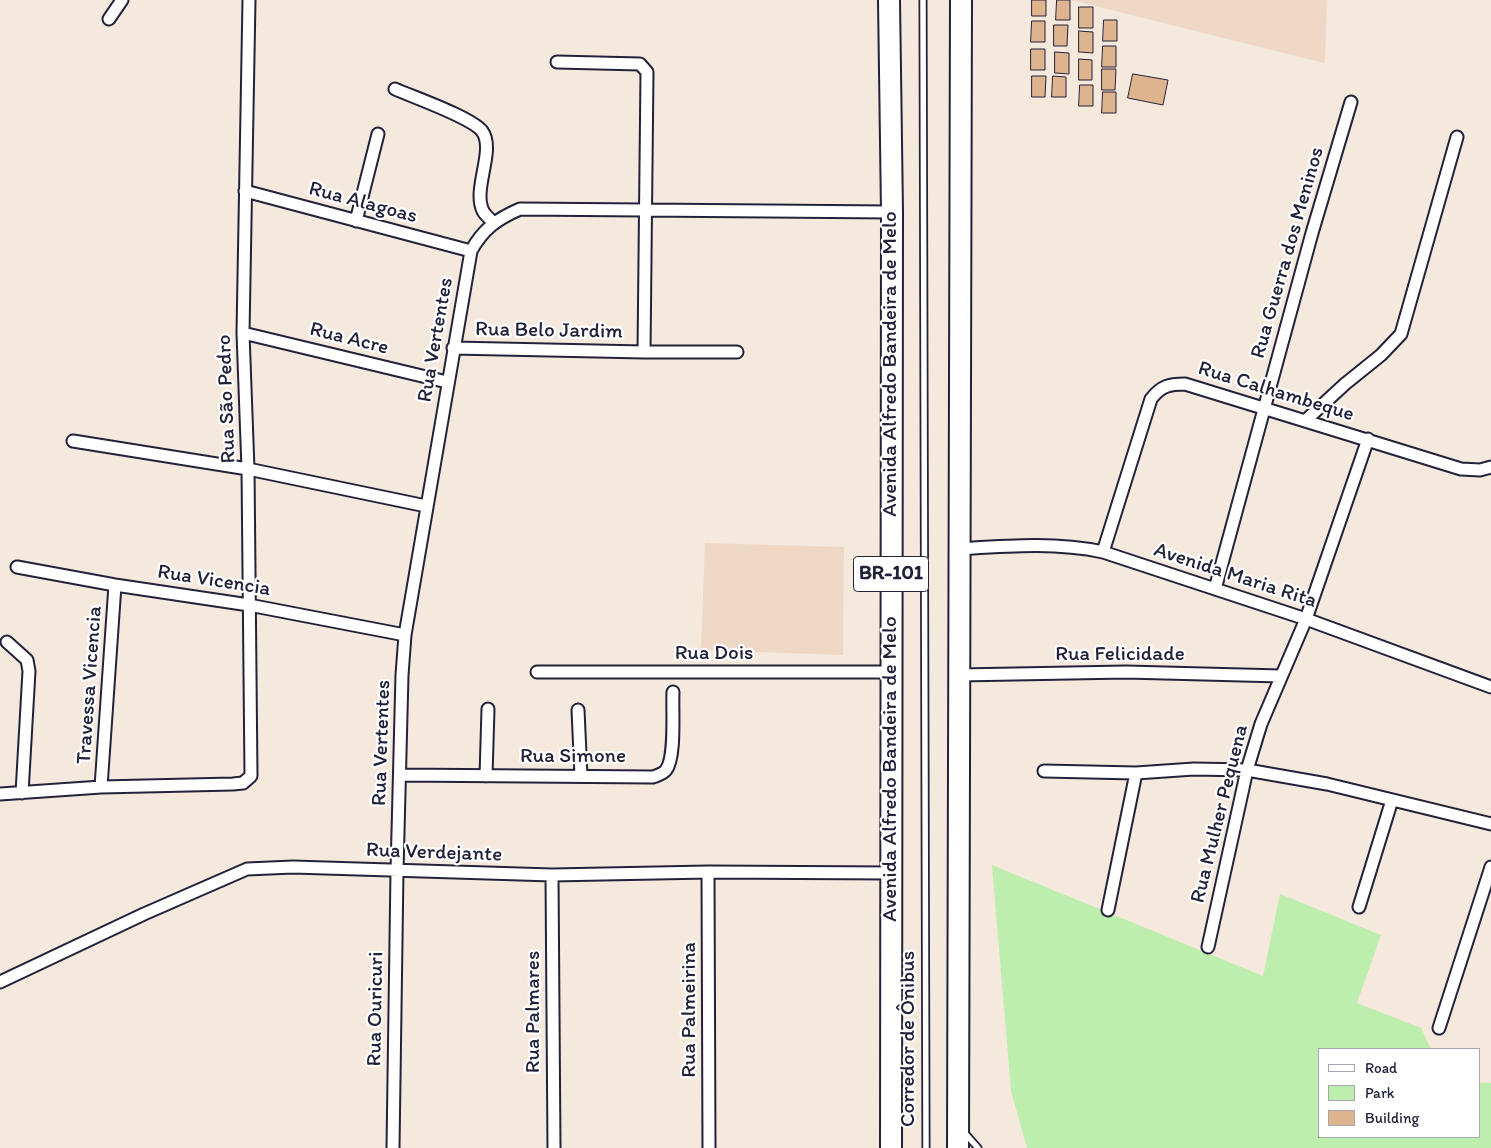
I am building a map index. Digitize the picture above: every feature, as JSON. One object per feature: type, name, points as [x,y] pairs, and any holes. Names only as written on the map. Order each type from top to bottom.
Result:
[{"type":"highway","name":"Avenida Alfredo Bandeira de Melo","points":[[889,0],[892,212],[893,1146]]},
{"type":"highway","name":"BR-101","points":[[958,1148],[961,0]]},
{"type":"street","points":[[109,19],[122,0]]},
{"type":"street","name":"Rua São Pedro","points":[[101,787],[233,784],[243,783],[251,776],[248,469],[243,333],[249,0]]},
{"type":"street","points":[[557,62],[640,64],[647,72],[644,209],[644,352]]},
{"type":"street","points":[[395,89],[461,118],[482,131],[486,139],[486,151],[481,200],[484,213],[493,222]]},
{"type":"street","name":"Rua Guerra dos Meninos","points":[[1215,589],[1263,409],[1352,102]]},
{"type":"street","points":[[356,221],[378,134]]},
{"type":"street","points":[[1306,420],[1345,384],[1381,355],[1401,334],[1457,137]]},
{"type":"street","name":"Rua Alagoas","points":[[246,192],[471,251]]},
{"type":"street","name":"Rua Vertentes","points":[[397,871],[402,675],[405,635],[453,348],[471,251],[478,238],[493,222],[520,209],[892,212]]},
{"type":"street","name":"Rua Acre","points":[[243,333],[447,382]]},
{"type":"street","name":"Rua Belo Jardim","points":[[453,348],[737,352]]},
{"type":"street","name":"Rua Calhambeque","points":[[1103,552],[1150,399],[1157,390],[1167,385],[1185,384],[1461,469],[1480,470],[1491,466]]},
{"type":"street","name":"Rua Mulher Pequena","points":[[1208,946],[1247,770],[1261,724],[1306,619],[1368,439]]},
{"type":"street","points":[[73,442],[248,469],[426,506]]},
{"type":"street","name":"Avenida Maria Rita","points":[[959,550],[1035,545],[1080,547],[1103,552],[1306,619],[1491,686]]},
{"type":"street","name":"Rua Vicencia","points":[[17,567],[116,585],[249,605],[405,635]]},
{"type":"street","name":"Travessa Vicencia","points":[[101,787],[116,585]]},
{"type":"street","points":[[7,642],[27,660],[29,671],[22,793]]},
{"type":"street","name":"Rua Dois","points":[[537,672],[891,672]]},
{"type":"street","name":"Rua Felicidade","points":[[959,675],[1126,672],[1281,676]]},
{"type":"street","name":"Rua Simone","points":[[400,775],[653,777],[667,769],[671,756],[673,692]]},
{"type":"street","points":[[486,776],[488,709]]},
{"type":"street","points":[[578,710],[581,776]]},
{"type":"street","points":[[1044,770],[1136,773],[1194,769],[1247,770],[1327,784],[1491,824]]},
{"type":"street","points":[[1108,910],[1136,773]]},
{"type":"street","points":[[0,794],[101,787]]},
{"type":"street","points":[[1359,907],[1392,800]]},
{"type":"street","name":"Rua Verdejante","points":[[0,982],[247,870],[293,867],[552,875],[708,872],[892,873]]},
{"type":"street","points":[[1439,1028],[1491,867]]},
{"type":"street","name":"Rua Ouricuri","points":[[394,1148],[397,871]]},
{"type":"street","name":"Rua Palmeirina","points":[[708,872],[709,1148]]},
{"type":"street","name":"Rua Palmares","points":[[552,875],[554,1148]]},
{"type":"lane","name":"Corredor de Ônibus","points":[[923,0],[926,1148]]},
{"type":"lane","points":[[958,1124],[978,1148]]},
{"type":"shaded area","points":[[1071,0],[1327,0],[1325,63],[1324,63]]},
{"type":"shaded area","points":[[705,543],[844,547],[843,655],[701,650]]},
{"type":"green space","points":[[992,865],[1263,976],[1280,894],[1381,935],[1357,1003],[1421,1028],[1431,1048],[1318,1048],[1318,1138],[1481,1138],[1481,1083],[1491,1083],[1491,1148],[1027,1148],[1011,1091]]},
{"type":"building","points":[[1032,0],[1046,0],[1046,16],[1032,16]]},
{"type":"building","points":[[1057,0],[1070,0],[1070,20],[1056,20]]},
{"type":"building","points":[[1079,7],[1093,7],[1093,28],[1079,28]]},
{"type":"building","points":[[1104,20],[1117,20],[1117,41],[1103,41]]},
{"type":"building","points":[[1032,21],[1045,21],[1045,42],[1031,42]]},
{"type":"building","points":[[1054,25],[1068,25],[1067,46],[1054,46]]},
{"type":"building","points":[[1079,31],[1093,32],[1093,53],[1079,52]]},
{"type":"building","points":[[1103,46],[1116,46],[1116,67],[1102,67]]},
{"type":"building","points":[[1031,49],[1045,49],[1045,70],[1031,70]]},
{"type":"building","points":[[1055,52],[1069,53],[1069,74],[1055,73]]},
{"type":"building","points":[[1079,59],[1092,60],[1092,80],[1079,80]]},
{"type":"building","points":[[1102,69],[1116,69],[1115,90],[1102,90]]},
{"type":"building","points":[[1133,74],[1168,80],[1163,105],[1128,98]]},
{"type":"building","points":[[1032,76],[1046,76],[1045,97],[1032,97]]},
{"type":"building","points":[[1053,76],[1066,77],[1066,97],[1052,97]]},
{"type":"building","points":[[1080,85],[1093,85],[1093,106],[1079,106]]},
{"type":"building","points":[[1103,92],[1116,92],[1116,113],[1102,113]]}]
